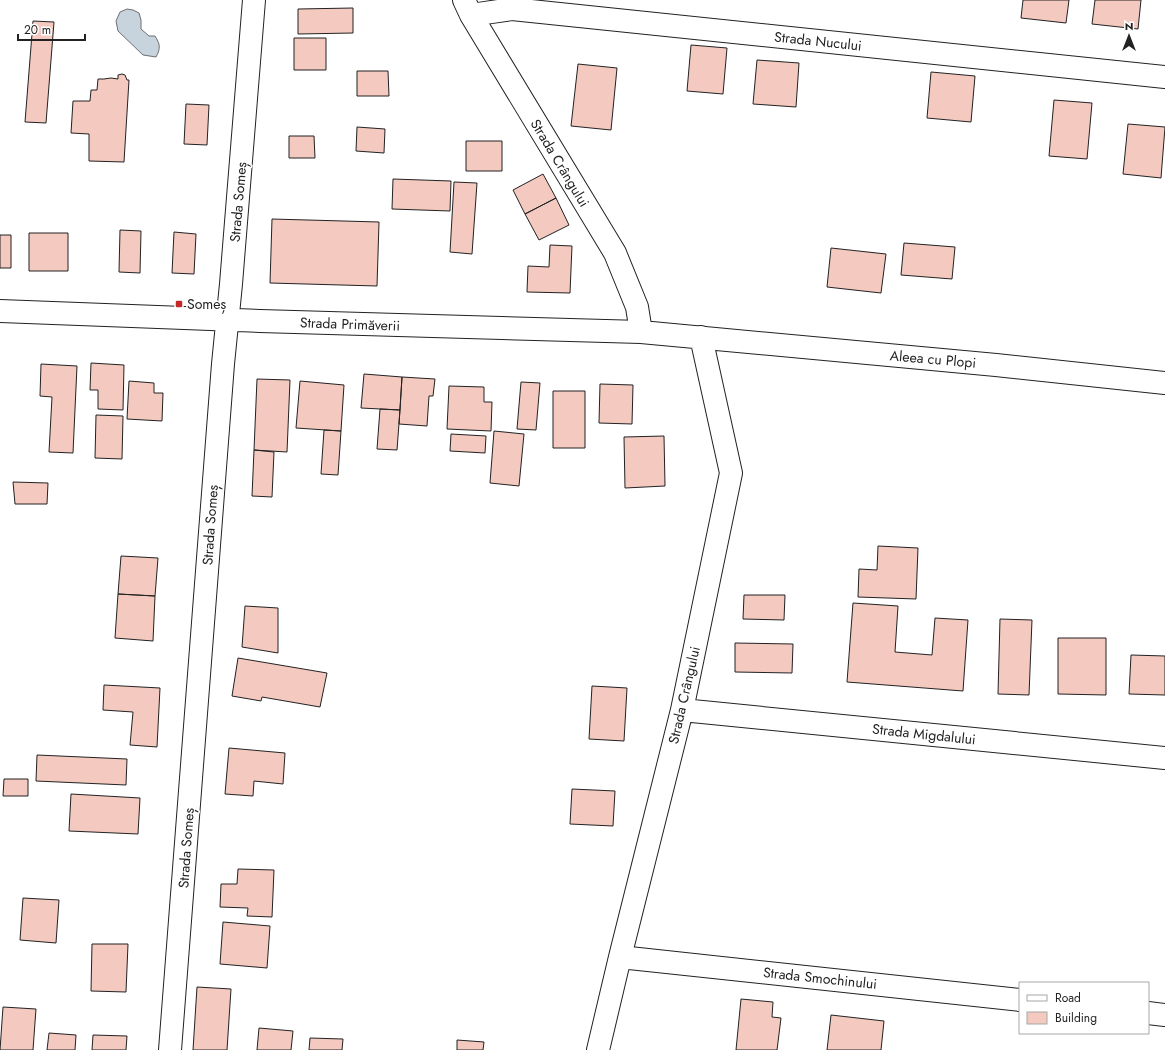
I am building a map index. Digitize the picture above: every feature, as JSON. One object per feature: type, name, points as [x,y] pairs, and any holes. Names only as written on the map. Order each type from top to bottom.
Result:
[{"type":"street","name":"Strada Someș","points":[[170,1050],[223,364],[254,0]]},
{"type":"street","name":"Strada Nucului","points":[[468,8],[512,9],[1165,77]]},
{"type":"street","name":"Strada Crângului","points":[[468,8],[615,253],[637,307],[641,332]]},
{"type":"street","name":"Strada Primăverii","points":[[0,311],[227,320],[641,332],[701,337]]},
{"type":"street","name":"Strada Crângului","points":[[598,1050],[682,710],[731,473],[701,337]]},
{"type":"street","name":"Aleea cu Plopi","points":[[701,337],[996,365],[1165,383]]},
{"type":"street","name":"Strada Migdalului","points":[[682,710],[1165,758]]},
{"type":"street","name":"Strada Smochinului","points":[[620,957],[1019,1000]]},
{"type":"street","points":[[1149,1013],[1165,1015]]},
{"type":"shaded area","points":[[127,9],[139,13],[141,29],[149,36],[155,36],[159,46],[159,51],[156,57],[143,55],[118,31],[116,21],[120,12]]},
{"type":"building","points":[[1023,0],[1069,0],[1066,23],[1021,18]]},
{"type":"building","points":[[1095,0],[1141,0],[1138,29],[1092,24]]},
{"type":"building","points":[[353,8],[353,33],[298,34],[298,9]]},
{"type":"building","points":[[33,21],[54,22],[46,123],[25,122]]},
{"type":"building","points":[[294,38],[326,38],[326,70],[294,70]]},
{"type":"building","points":[[691,45],[727,48],[723,94],[687,91]]},
{"type":"building","points":[[757,60],[799,63],[796,107],[753,104]]},
{"type":"building","points":[[578,64],[617,68],[611,130],[571,126]]},
{"type":"building","points":[[357,71],[388,71],[389,96],[357,96]]},
{"type":"building","points":[[931,72],[975,76],[971,122],[927,118]]},
{"type":"building","points":[[118,75],[125,75],[127,80],[129,80],[124,162],[89,161],[89,134],[71,133],[73,101],[90,101],[91,90],[97,90],[98,79],[118,79]]},
{"type":"building","points":[[1054,100],[1092,103],[1087,159],[1049,156]]},
{"type":"building","points":[[186,104],[209,105],[207,145],[184,144]]},
{"type":"building","points":[[1128,124],[1165,127],[1161,178],[1123,174]]},
{"type":"building","points":[[357,127],[385,129],[384,153],[356,151]]},
{"type":"building","points":[[289,136],[314,136],[315,158],[289,158]]},
{"type":"building","points":[[466,141],[502,141],[502,171],[466,171]]},
{"type":"building","points":[[543,174],[556,198],[525,214],[513,190]]},
{"type":"building","points":[[393,179],[451,181],[450,211],[392,209]]},
{"type":"building","points":[[454,182],[477,183],[472,254],[450,252]]},
{"type":"building","points":[[556,198],[569,225],[539,240],[525,214]]},
{"type":"building","points":[[272,219],[379,222],[377,286],[270,283]]},
{"type":"building","points":[[120,230],[141,231],[140,273],[119,272]]},
{"type":"building","points":[[174,232],[196,234],[194,274],[172,273]]},
{"type":"building","points":[[29,233],[68,233],[68,271],[29,271]]},
{"type":"building","points":[[0,235],[11,235],[11,268],[0,268]]},
{"type":"building","points":[[904,243],[955,247],[952,279],[901,275]]},
{"type":"building","points":[[550,245],[572,246],[570,293],[527,292],[528,266],[549,267]]},
{"type":"building","points":[[831,248],[886,254],[881,293],[827,287]]},
{"type":"building","points":[[91,363],[124,365],[123,410],[98,409],[98,390],[90,390]]},
{"type":"building","points":[[41,364],[77,366],[73,453],[49,452],[52,397],[40,396]]},
{"type":"building","points":[[364,374],[402,377],[400,410],[361,408]]},
{"type":"building","points":[[402,377],[435,379],[433,396],[429,396],[427,426],[399,424]]},
{"type":"building","points":[[257,379],[290,380],[287,452],[254,450]]},
{"type":"building","points":[[129,381],[154,383],[154,393],[163,393],[162,421],[127,419]]},
{"type":"building","points":[[300,381],[344,385],[341,431],[296,428]]},
{"type":"building","points":[[521,382],[540,383],[536,430],[517,429]]},
{"type":"building","points":[[600,384],[633,385],[632,424],[599,423]]},
{"type":"building","points":[[449,386],[484,387],[484,402],[492,402],[491,431],[447,429]]},
{"type":"building","points":[[553,391],[585,391],[585,448],[553,448]]},
{"type":"building","points":[[380,409],[400,410],[397,450],[377,449]]},
{"type":"building","points":[[96,415],[123,416],[122,459],[95,458]]},
{"type":"building","points":[[324,430],[341,431],[338,475],[321,474]]},
{"type":"building","points":[[494,431],[524,434],[519,486],[490,483]]},
{"type":"building","points":[[451,434],[486,436],[485,453],[450,451]]},
{"type":"building","points":[[664,436],[665,486],[625,488],[624,437]]},
{"type":"building","points":[[254,450],[274,452],[272,497],[252,496]]},
{"type":"building","points":[[13,482],[48,483],[47,504],[15,504]]},
{"type":"building","points":[[878,546],[918,548],[916,599],[858,597],[859,569],[877,570]]},
{"type":"building","points":[[121,556],[158,558],[155,596],[118,594]]},
{"type":"building","points":[[118,594],[155,596],[153,641],[115,638]]},
{"type":"building","points":[[744,595],[785,595],[784,620],[743,619]]},
{"type":"building","points":[[853,603],[898,606],[895,652],[932,655],[935,618],[968,620],[963,691],[847,682]]},
{"type":"building","points":[[245,606],[278,608],[278,653],[242,647]]},
{"type":"building","points":[[1000,619],[1032,620],[1029,695],[998,694]]},
{"type":"building","points":[[1058,638],[1106,638],[1106,695],[1058,694]]},
{"type":"building","points":[[735,643],[793,644],[792,673],[735,672]]},
{"type":"building","points":[[1131,655],[1165,656],[1165,695],[1129,694]]},
{"type":"building","points":[[238,658],[327,673],[320,707],[262,697],[261,701],[232,696]]},
{"type":"building","points":[[104,685],[160,688],[157,747],[130,745],[133,712],[103,710]]},
{"type":"building","points":[[592,686],[627,688],[624,741],[589,739]]},
{"type":"building","points":[[229,748],[285,753],[283,784],[254,781],[253,796],[225,794]]},
{"type":"building","points":[[37,755],[127,759],[126,785],[36,781]]},
{"type":"building","points":[[4,779],[28,779],[28,796],[3,796]]},
{"type":"building","points":[[572,789],[615,791],[613,826],[570,824]]},
{"type":"building","points":[[71,794],[140,798],[138,834],[69,831]]},
{"type":"building","points":[[238,869],[274,870],[272,917],[247,916],[248,908],[220,907],[221,884],[237,884]]},
{"type":"building","points":[[23,898],[59,900],[56,943],[20,940]]},
{"type":"building","points":[[223,922],[270,926],[267,968],[220,964]]},
{"type":"building","points":[[92,944],[128,944],[126,992],[91,991]]},
{"type":"building","points":[[197,987],[231,989],[227,1050],[193,1050]]},
{"type":"building","points":[[741,999],[773,1002],[772,1017],[781,1018],[777,1050],[736,1050]]},
{"type":"building","points":[[3,1007],[36,1009],[33,1050],[0,1050]]},
{"type":"building","points":[[831,1015],[884,1021],[881,1050],[827,1050]]},
{"type":"building","points":[[259,1028],[293,1031],[291,1050],[257,1050]]},
{"type":"building","points":[[49,1033],[76,1035],[75,1050],[47,1050]]},
{"type":"building","points":[[93,1035],[127,1036],[126,1050],[92,1050]]},
{"type":"building","points":[[310,1038],[343,1039],[342,1050],[309,1050]]},
{"type":"building","points":[[457,1040],[484,1042],[483,1050],[457,1050]]},
{"type":"place","name":"Someș","points":[[179,304]]}]
